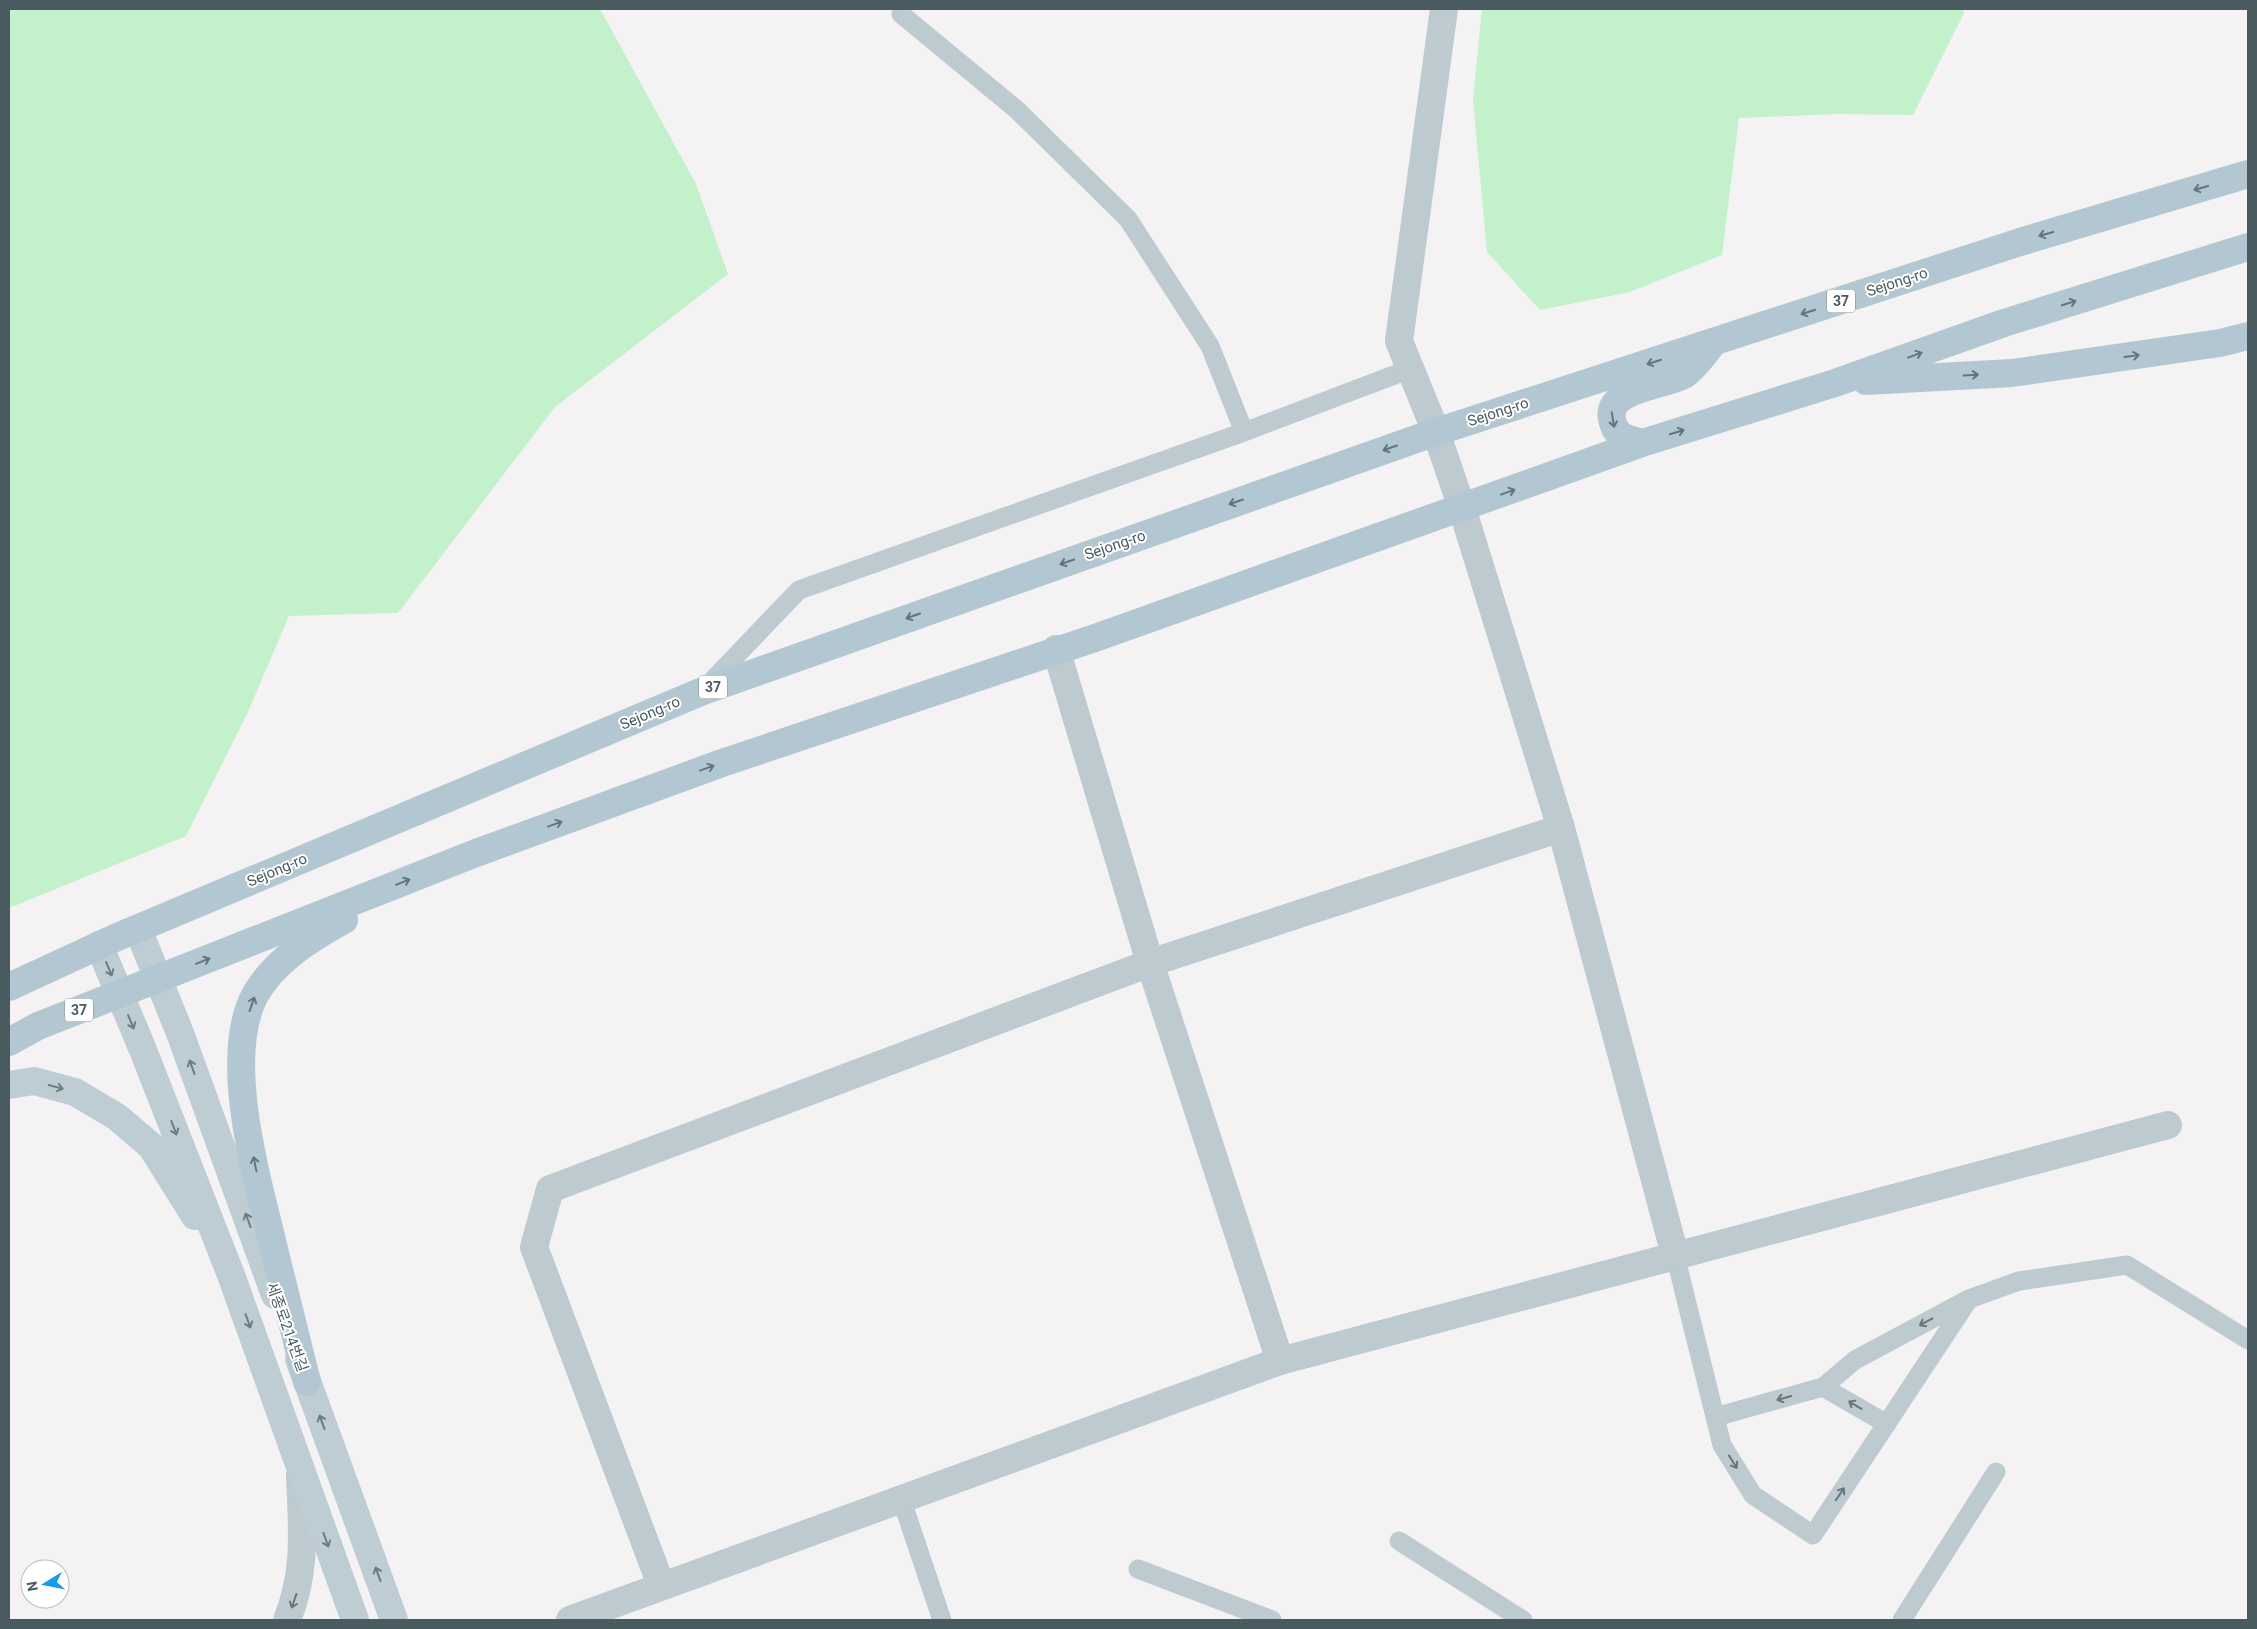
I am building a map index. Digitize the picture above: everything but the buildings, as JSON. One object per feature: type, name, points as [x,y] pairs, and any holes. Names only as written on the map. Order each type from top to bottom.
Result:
[{"type":"main road","name":"Sejong-ro","points":[[9,987],[99,945],[703,691],[1436,432],[2020,242],[2248,174]]},
{"type":"main road","name":"37","points":[[9,1042],[38,1026],[476,853],[722,763],[1056,649],[1095,638],[1642,443],[1835,383],[2004,323],[2248,247]]},
{"type":"main road","points":[[1835,383],[2012,373],[2220,343],[2248,336]]},
{"type":"main road","points":[[1642,443],[1621,437],[1613,427],[1610,413],[1616,401],[1633,392],[1683,375],[1692,369],[1713,343]]},
{"type":"main road","points":[[307,1382],[261,1195],[249,1131],[242,1090],[241,1055],[243,1029],[255,996],[270,976],[307,941],[350,916],[377,892]]},
{"type":"street","points":[[1444,9],[1399,341],[1436,432],[1462,508],[1561,828],[1675,1255]]},
{"type":"street","points":[[1056,649],[1150,963],[1280,1361]]},
{"type":"street","points":[[661,1585],[534,1247],[550,1189],[1150,963],[1561,828]]},
{"type":"street","name":"세종로214번길","points":[[138,929],[180,1033],[394,1620]]},
{"type":"street","points":[[99,945],[143,1050],[232,1275],[355,1620]]},
{"type":"street","points":[[9,1085],[34,1081],[75,1092],[117,1117],[151,1146],[232,1275]]},
{"type":"street","points":[[570,1620],[661,1585],[1280,1361],[2168,1125]]},
{"type":"street","points":[[287,1620],[296,1598],[303,1555],[300,1466]]},
{"type":"lane","points":[[901,14],[1017,110],[1128,219],[1210,346],[1244,432]]},
{"type":"lane","points":[[703,691],[799,590],[1244,432],[1410,369]]},
{"type":"lane","points":[[1675,1255],[1722,1445],[1753,1495],[1813,1534],[1969,1299]]},
{"type":"lane","points":[[1715,1417],[1823,1386],[1855,1360],[1969,1299],[2019,1281],[2127,1265],[2248,1340]]},
{"type":"lane","points":[[1823,1386],[1886,1424]]},
{"type":"lane","points":[[1902,1620],[1996,1472]]},
{"type":"lane","points":[[901,1498],[942,1620]]},
{"type":"lane","points":[[1399,1540],[1523,1620]]},
{"type":"lane","points":[[1138,1569],[1272,1620]]},
{"type":"green space","points":[[9,9],[600,9],[696,184],[728,274],[555,407],[398,613],[289,616],[247,714],[186,836],[9,908]]},
{"type":"green space","points":[[1482,9],[1963,9],[1964,13],[1913,115],[1838,114],[1739,118],[1722,255],[1630,292],[1540,310],[1487,252],[1473,100]]}]
